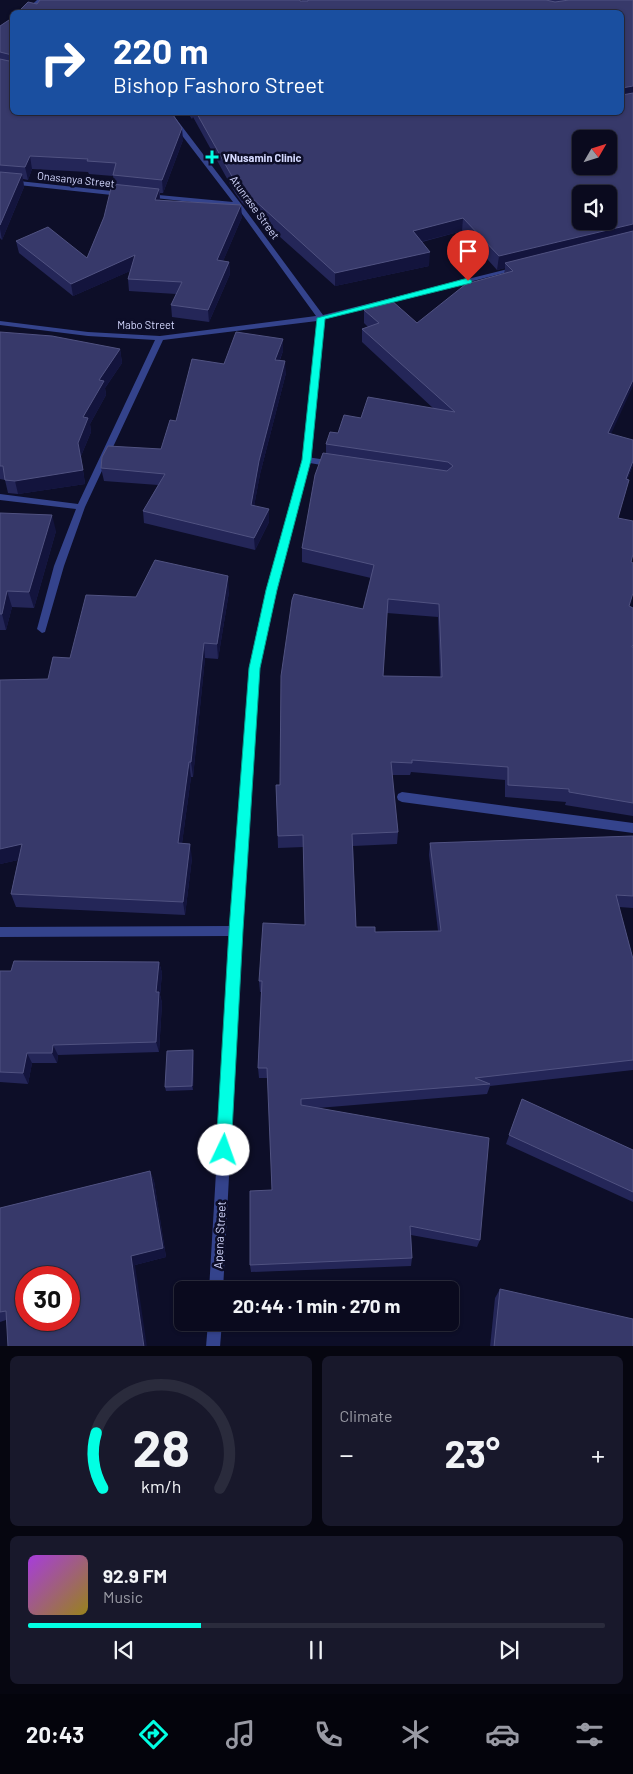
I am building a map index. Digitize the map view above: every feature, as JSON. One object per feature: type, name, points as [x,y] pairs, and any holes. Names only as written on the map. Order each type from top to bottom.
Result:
[{"type":"street","points":[[28,10],[40,0]]},
{"type":"street","name":"Atunrase Street","points":[[170,115],[239,205],[321,318]]},
{"type":"street","name":"Onasanya Street","points":[[0,181],[132,195]]},
{"type":"street","points":[[141,196],[191,199],[239,205]]},
{"type":"street","name":"Mabo Street","points":[[0,322],[88,334],[160,338],[321,318],[529,266]]},
{"type":"street","name":"Apena Street","points":[[216,1281],[236,930],[254,668],[271,590],[306,460],[321,318]]},
{"type":"street","points":[[42,629],[59,566],[81,507],[160,338]]},
{"type":"street","points":[[306,460],[344,466]]},
{"type":"street","points":[[0,497],[81,507]]},
{"type":"street","points":[[402,797],[633,828]]},
{"type":"street","points":[[0,932],[236,930]]},
{"type":"street","points":[[213,1346],[214,1331]]},
{"type":"building","points":[[40,0],[546,0],[555,2],[569,0],[633,0],[633,86],[624,88],[624,10],[20,10],[28,2],[37,4]]},
{"type":"building","points":[[9,20],[10,54],[0,52],[0,26]]},
{"type":"building","points":[[0,59],[9,61],[10,59],[10,115],[173,115],[182,128],[162,180],[113,175],[116,163],[87,161],[88,159],[30,156],[25,167],[0,165]]},
{"type":"building","points":[[633,93],[633,224],[617,228],[617,185],[572,185],[572,230],[608,230],[499,256],[463,218],[413,231],[430,252],[335,273],[234,180],[198,115],[624,115],[624,95]]},
{"type":"building","points":[[0,172],[22,174],[0,225]]},
{"type":"building","points":[[112,184],[159,189],[155,200],[241,205],[217,260],[229,262],[208,310],[171,305],[182,282],[128,279],[135,255],[71,284],[16,241],[48,227],[87,258],[104,217]]},
{"type":"building","points":[[633,231],[633,380],[608,433],[633,440],[633,461],[626,479],[629,480],[618,518],[633,521],[633,554],[631,562],[633,563],[633,593],[629,606],[633,608],[633,803],[569,792],[569,789],[508,785],[508,767],[412,760],[412,763],[391,762],[398,832],[352,834],[356,927],[375,927],[375,932],[441,931],[430,843],[633,836],[633,896],[616,895],[633,959],[633,1060],[475,1078],[490,1084],[301,1099],[301,1105],[489,1138],[480,1240],[410,1226],[412,1258],[250,1265],[250,1191],[272,1190],[267,1068],[258,1068],[262,981],[259,981],[263,923],[305,925],[303,835],[278,836],[276,785],[280,785],[281,676],[292,600],[294,594],[363,609],[374,565],[302,548],[315,475],[323,453],[447,471],[453,466],[448,462],[326,444],[330,432],[338,433],[344,415],[361,418],[368,397],[455,412],[362,329],[379,323],[364,310],[391,300],[417,323],[466,284],[513,271],[505,263]],"holes":[[[388,599],[439,604],[442,677],[383,676]]]},
{"type":"building","points":[[0,332],[52,336],[120,349],[99,380],[104,381],[83,417],[88,418],[78,443],[83,470],[15,481],[5,480],[3,466],[0,466]]},
{"type":"building","points":[[236,332],[283,339],[275,360],[285,361],[259,461],[251,505],[269,509],[254,538],[143,511],[165,474],[101,468],[102,457],[108,446],[161,449],[170,420],[176,421],[192,359],[224,364]]},
{"type":"building","points":[[0,513],[52,515],[29,592],[7,591],[2,614],[0,614]]},
{"type":"building","points":[[155,560],[228,576],[217,644],[204,643],[191,762],[189,762],[178,843],[190,844],[183,902],[11,894],[22,844],[0,849],[0,680],[48,679],[53,657],[70,658],[86,595],[136,597]]},
{"type":"building","points":[[14,961],[159,962],[156,992],[159,992],[156,1042],[53,1045],[52,1053],[27,1053],[23,1073],[0,1072],[0,971],[11,971]]},
{"type":"building","points":[[193,1050],[192,1086],[165,1087],[167,1051]]},
{"type":"building","points":[[522,1099],[633,1150],[633,1192],[509,1135]]},
{"type":"building","points":[[150,1171],[163,1248],[131,1256],[144,1346],[8,1346],[6,1311],[0,1312],[0,1208]]},
{"type":"building","points":[[500,1289],[633,1319],[633,1346],[494,1346]]},
{"type":"place","name":"VNusamin Clinic","points":[[212,157]]},
{"type":"route","points":[[224,1150],[236,930],[254,668],[271,590],[306,460],[321,318],[468,281]]}]
